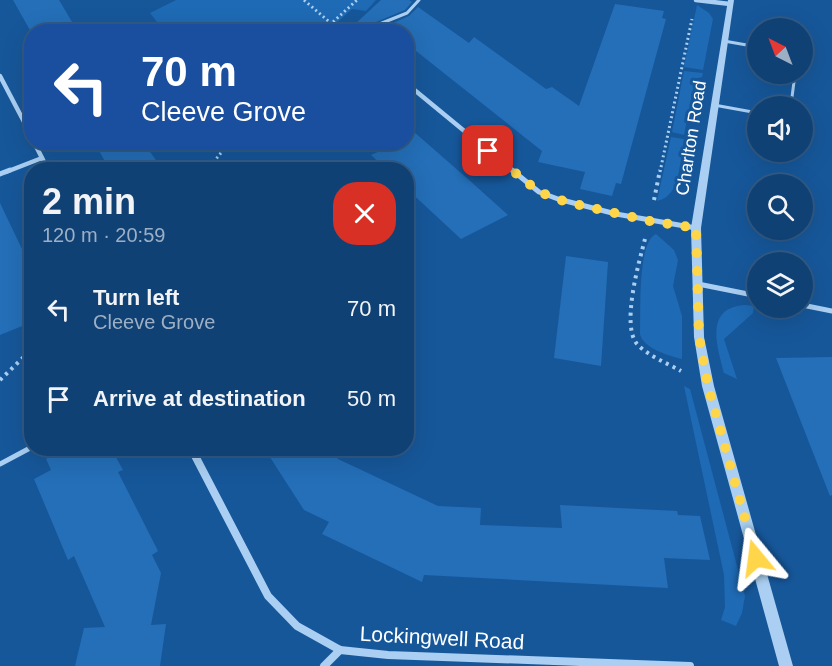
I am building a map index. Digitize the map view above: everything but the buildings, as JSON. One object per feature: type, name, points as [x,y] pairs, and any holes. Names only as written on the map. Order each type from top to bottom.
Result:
[{"type":"street","points":[[696,0],[730,2]]},
{"type":"street","name":"Charlton Road","points":[[730,2],[696,228],[699,337],[708,386],[786,666]]},
{"type":"street","points":[[0,76],[24,122]]},
{"type":"street","points":[[414,90],[539,192],[566,202],[650,221],[696,228]]},
{"type":"street","points":[[38,150],[44,162]]},
{"type":"street","points":[[32,162],[42,158]]},
{"type":"street","points":[[0,174],[24,165]]},
{"type":"street","points":[[698,284],[747,294]]},
{"type":"street","points":[[813,307],[832,311]]},
{"type":"street","name":"Lockingwell Road","points":[[196,456],[268,596],[297,626],[340,650],[388,656],[690,666]]},
{"type":"street","points":[[324,666],[340,650]]},
{"type":"lane","points":[[380,24],[407,13],[419,0]]},
{"type":"lane","points":[[724,41],[747,45]]},
{"type":"lane","points":[[714,105],[747,111]]},
{"type":"lane","points":[[0,464],[24,451]]},
{"type":"path","points":[[304,0],[331,24],[357,0]]},
{"type":"path","points":[[214,162],[223,150]]},
{"type":"path","points":[[0,380],[24,358]]},
{"type":"shaded area","points":[[176,0],[376,0],[366,11],[352,9],[335,24],[159,24],[150,13]]},
{"type":"shaded area","points":[[697,5],[709,13],[713,19],[703,70],[684,67]]},
{"type":"shaded area","points":[[684,71],[703,73],[702,77],[695,79],[684,135],[672,132]]},
{"type":"shaded area","points":[[671,137],[684,139],[678,176],[671,192],[665,198],[657,201]]},
{"type":"shaded area","points":[[656,234],[674,250],[678,260],[673,286],[682,316],[682,359],[651,347],[640,334],[643,264],[650,240]]},
{"type":"shaded area","points":[[747,305],[747,318],[724,339],[737,379],[724,373],[717,340],[719,320],[733,307]]},
{"type":"shaded area","points":[[684,386],[690,389],[745,596],[742,613],[736,626],[721,620],[725,607],[724,575]]},
{"type":"route","points":[[488,151],[539,192],[566,202],[650,221],[696,228],[699,337],[708,386],[756,558]]}]
